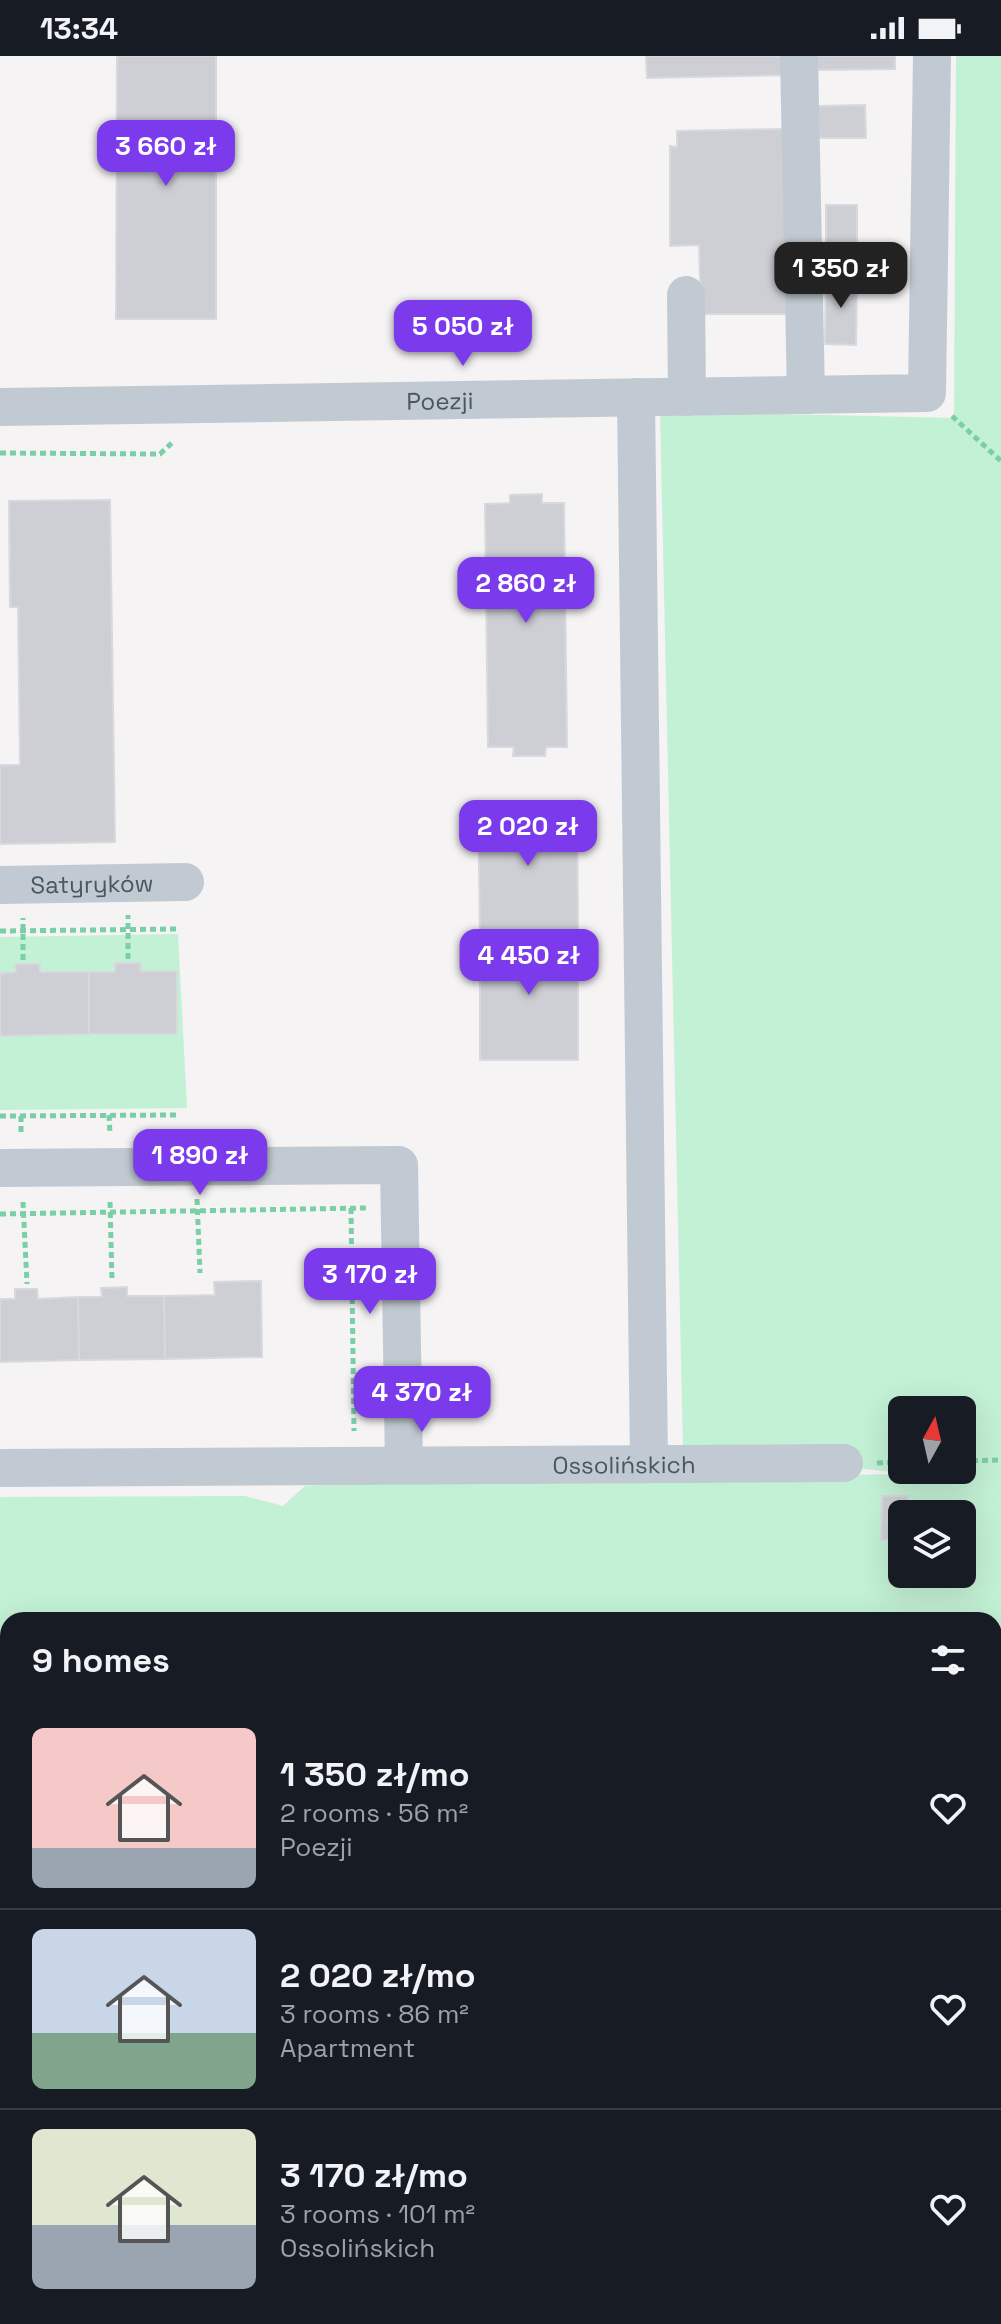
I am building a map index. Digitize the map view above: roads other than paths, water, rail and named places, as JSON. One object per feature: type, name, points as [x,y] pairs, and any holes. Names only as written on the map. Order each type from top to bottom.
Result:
[{"type":"street","points":[[799,56],[806,395]]},
{"type":"street","name":"Poezji","points":[[0,407],[927,393],[932,56]]},
{"type":"street","points":[[686,295],[687,397]]},
{"type":"street","points":[[636,397],[649,1464]]},
{"type":"street","name":"Satyryków","points":[[12,897],[185,882]]},
{"type":"street","points":[[11,1180],[399,1165],[404,1465]]},
{"type":"street","name":"Ossolińskich","points":[[0,1468],[844,1463]]}]
